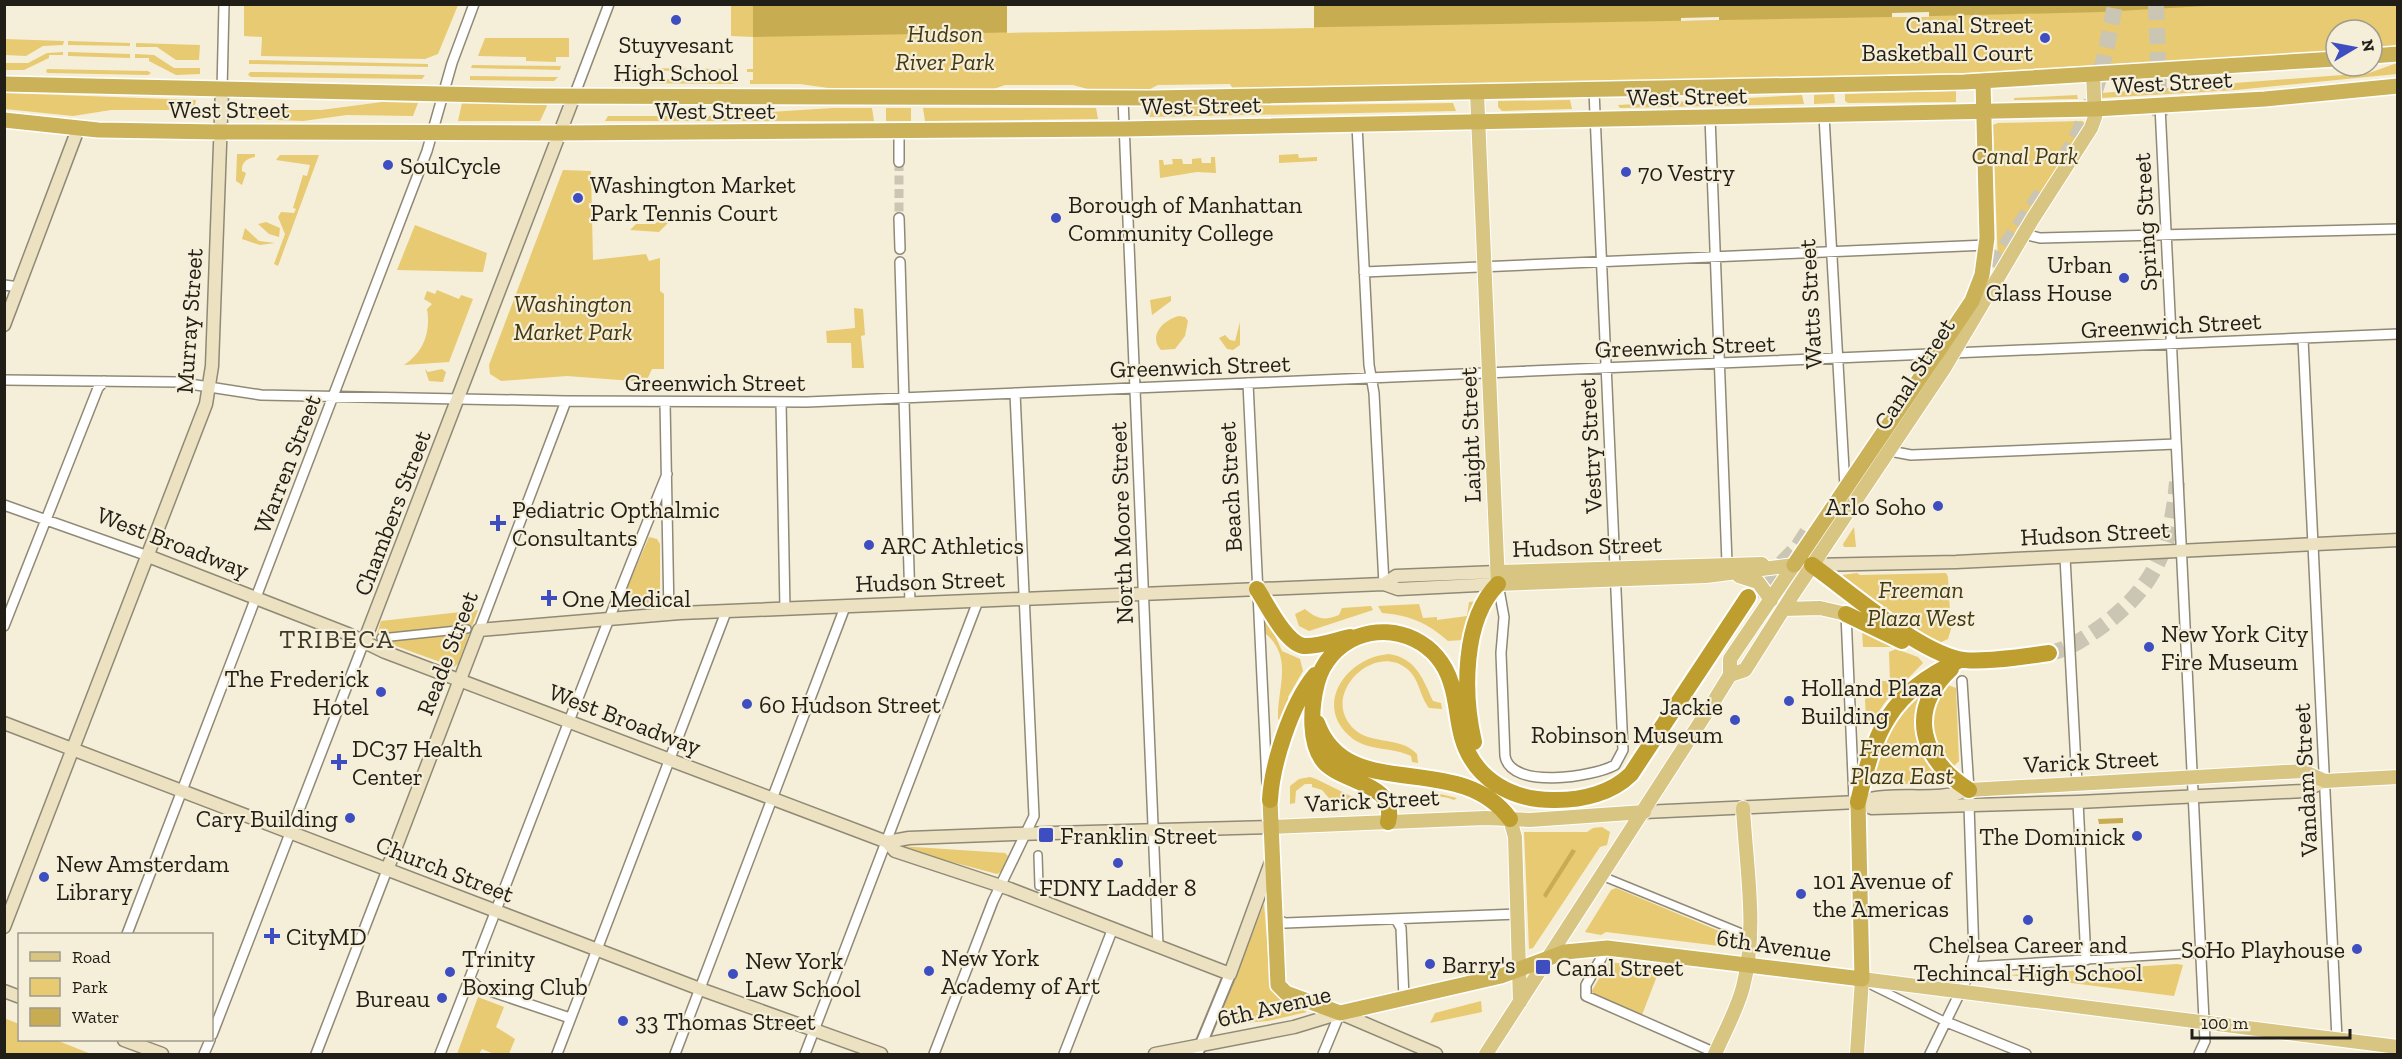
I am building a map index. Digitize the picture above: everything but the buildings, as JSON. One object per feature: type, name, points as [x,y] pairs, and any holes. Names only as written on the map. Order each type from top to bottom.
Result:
[{"type":"highway","name":"West Street","points":[[4,84],[574,96],[1123,99],[1594,91],[1983,81],[2324,60]]},
{"type":"highway","name":"Canal Street","points":[[1794,565],[1976,294],[1987,244],[1983,81]]},
{"type":"highway","name":"West Street","points":[[4,120],[78,129],[219,132],[899,132],[1124,129],[2095,110],[2265,99],[2397,86]]},
{"type":"highway","points":[[1812,565],[1896,627],[1942,654]]},
{"type":"highway","points":[[1488,779],[1472,730],[1467,662],[1482,611],[1498,578]]},
{"type":"highway","points":[[1257,589],[1286,634],[1299,645],[1313,645],[1369,633],[1388,632],[1406,635],[1424,644],[1435,654],[1451,682],[1466,748],[1474,764],[1488,779],[1513,794],[1550,800],[1587,796],[1624,781],[1641,761],[1748,597]]},
{"type":"highway","points":[[1846,614],[1911,646],[1960,660]]},
{"type":"highway","points":[[1340,1013],[1286,993],[1279,988],[1270,800],[1274,771],[1297,705],[1311,680],[1345,644],[1369,633]]},
{"type":"highway","points":[[1862,979],[1856,802],[1872,751],[1897,705],[1926,677],[1960,660],[2049,653]]},
{"type":"highway","points":[[1960,660],[1931,691],[1925,706],[1924,727],[1927,742],[1936,760],[1969,798]]},
{"type":"highway","points":[[1323,666],[1316,685],[1315,740],[1323,759],[1338,773],[1384,796],[1389,808],[1388,822]]},
{"type":"highway","points":[[1314,704],[1325,740],[1353,765],[1380,772],[1430,777],[1458,784],[1498,807],[1510,819]]},
{"type":"highway","name":"6th Avenue","points":[[1340,1013],[1520,970],[1580,949],[1607,948],[1747,963],[1862,979]]},
{"type":"main road","name":"Canal Street","points":[[1730,675],[1745,670],[1812,565],[1890,451],[1953,355],[2024,234],[2093,125],[2095,110],[2093,75]]},
{"type":"main road","name":"Murray Street","points":[[4,927],[75,750],[206,404],[209,387],[222,90]]},
{"type":"main road","name":"Laight Street","points":[[1477,93],[1498,578]]},
{"type":"main road","name":"Chambers Street","points":[[364,642],[574,96]]},
{"type":"main road","points":[[4,325],[78,129]]},
{"type":"main road","name":"Hudson Street","points":[[473,629],[669,614],[1384,584],[1398,589],[1498,578],[1794,565],[1876,566],[2397,540]]},
{"type":"main road","name":"West Broadway","points":[[148,556],[459,680],[887,842],[895,850],[1000,886],[1230,974]]},
{"type":"main road","name":"Canal Street","points":[[1486,1054],[1644,812],[1730,675],[1730,659],[1794,565]]},
{"type":"main road","points":[[1728,569],[1758,582],[1771,600]]},
{"type":"main road","points":[[1784,609],[1820,608],[1846,614]]},
{"type":"main road","name":"Reade Street","points":[[387,870],[459,680],[473,629]]},
{"type":"main road","name":"Church Street","points":[[4,723],[868,1052]]},
{"type":"main road","name":"Varick Street","points":[[887,842],[909,838],[1026,833],[1510,819],[1856,802],[1872,808],[2077,784],[2303,771],[2325,781]]},
{"type":"main road","name":"Varick Street","points":[[1969,798],[2078,802],[2193,798],[2304,791],[2325,781],[2397,777]]},
{"type":"main road","points":[[1716,1054],[1743,988],[1747,963],[1749,936],[1743,808]]},
{"type":"main road","points":[[1510,819],[1515,834],[1520,1002]]},
{"type":"main road","points":[[1230,974],[1272,858]]},
{"type":"main road","points":[[1857,1054],[1862,979]]},
{"type":"main road","name":"6th Avenue","points":[[1862,979],[2397,1047]]},
{"type":"main road","points":[[1340,1013],[1436,1054]]},
{"type":"main road","name":"6th Avenue","points":[[1155,1054],[1199,1050],[1294,1027],[1340,1013]]},
{"type":"main road","points":[[127,1041],[162,1054]]},
{"type":"main road","points":[[868,1052],[881,1054]]},
{"type":"street","name":"Murray Street","points":[[222,90],[225,4]]},
{"type":"street","name":"Warren Street","points":[[128,933],[433,132],[443,93],[474,4]]},
{"type":"street","name":"Chambers Street","points":[[574,96],[609,4]]},
{"type":"street","name":"Vestry Street","points":[[1514,772],[1536,777],[1572,776],[1599,771],[1618,762],[1623,750],[1594,91]]},
{"type":"street","name":"North Moore Street","points":[[1123,99],[1158,946]]},
{"type":"street","name":"Spring Street","points":[[2160,106],[2205,1041],[2199,1054]]},
{"type":"street","name":"Watts Street","points":[[1824,116],[1845,489]]},
{"type":"street","points":[[1710,117],[1728,569]]},
{"type":"street","points":[[1357,125],[1384,584]]},
{"type":"street","points":[[899,132],[899,162]]},
{"type":"street","points":[[899,218],[900,249]]},
{"type":"street","points":[[2024,234],[2040,238],[2397,229]]},
{"type":"street","points":[[1364,272],[1987,244]]},
{"type":"street","points":[[900,262],[910,604]]},
{"type":"street","points":[[4,285],[19,287]]},
{"type":"street","name":"Greenwich Street","points":[[4,380],[177,382],[261,395],[566,401],[781,402],[1953,355],[2397,334]]},
{"type":"street","name":"Vandam Street","points":[[2303,339],[2337,1039]]},
{"type":"street","points":[[4,626],[98,388],[104,381]]},
{"type":"street","name":"Beach Street","points":[[1248,383],[1265,768],[1270,800]]},
{"type":"street","points":[[934,1054],[1000,886],[1034,812],[1015,393]]},
{"type":"street","name":"Reade Street","points":[[473,629],[566,401]]},
{"type":"street","points":[[665,402],[669,614]]},
{"type":"street","points":[[781,402],[785,609]]},
{"type":"street","points":[[1890,451],[1911,455],[2176,444]]},
{"type":"street","points":[[440,1054],[570,722],[608,618],[667,474]]},
{"type":"street","name":"West Broadway","points":[[4,505],[148,556]]},
{"type":"street","points":[[2065,557],[2077,784]]},
{"type":"street","name":"Laight Street","points":[[1498,578],[1504,617],[1500,653],[1505,756],[1508,766],[1514,772]]},
{"type":"street","points":[[805,1054],[978,601]]},
{"type":"street","points":[[675,1054],[845,607]]},
{"type":"street","points":[[556,1054],[726,612]]},
{"type":"street","points":[[1846,614],[1856,802]]},
{"type":"street","name":"Hudson Street","points":[[381,638],[473,629]]},
{"type":"street","name":"Chambers Street","points":[[213,1032],[364,642]]},
{"type":"street","points":[[1930,1054],[1972,967],[1976,937],[1962,681]]},
{"type":"street","points":[[2078,802],[2086,960]]},
{"type":"street","points":[[1038,855],[1039,886]]},
{"type":"street","name":"Reade Street","points":[[316,1054],[387,870]]},
{"type":"street","points":[[1602,876],[1749,936]]},
{"type":"street","points":[[1275,918],[1282,923],[1518,914]]},
{"type":"street","points":[[1396,919],[1401,928],[1404,999]]},
{"type":"street","points":[[1064,1054],[1113,928]]},
{"type":"street","points":[[1607,948],[1586,985],[1586,996],[1716,1054]]},
{"type":"street","points":[[1972,967],[2200,953]]},
{"type":"street","points":[[1199,1050],[1230,974]]},
{"type":"street","points":[[470,979],[478,987],[570,1018]]},
{"type":"street","points":[[1862,979],[1944,1021],[2026,1054]]},
{"type":"street","points":[[1323,1054],[1340,1013]]},
{"type":"green space","points":[[244,4],[458,5],[438,54],[425,59],[261,56],[262,37],[244,36]]},
{"type":"green space","name":"Hudson River Park","points":[[731,4],[2398,5],[2397,46],[2384,47],[2384,18],[2324,18],[2324,52],[1968,73],[1233,89],[1230,84],[1158,85],[1148,90],[1091,90],[1073,85],[1005,85],[991,90],[842,90],[800,84],[750,84],[750,80],[753,80],[753,72],[747,72],[747,69],[753,69],[753,37],[731,36]]},
{"type":"green space","points":[[485,38],[569,38],[569,57],[556,57],[556,62],[526,61],[526,57],[478,56]]},
{"type":"green space","points":[[5,39],[64,41],[63,45],[43,46],[26,56],[5,55]]},
{"type":"green space","points":[[68,41],[130,43],[130,46],[68,45]]},
{"type":"green space","points":[[136,43],[200,45],[199,60],[176,60],[157,47],[136,47]]},
{"type":"green space","points":[[63,52],[63,55],[49,55],[49,58],[24,70],[5,70],[5,63],[28,63],[47,53]]},
{"type":"green space","points":[[68,52],[130,54],[130,58],[68,56]]},
{"type":"green space","points":[[135,54],[154,55],[174,68],[200,68],[200,74],[176,75],[149,61],[149,58],[135,58]]},
{"type":"green space","points":[[249,60],[428,64],[428,67],[249,64]]},
{"type":"green space","points":[[2397,63],[2397,74],[2384,75],[2384,68]]},
{"type":"green space","points":[[472,65],[561,66],[560,70],[471,68]]},
{"type":"green space","points":[[628,68],[738,69],[738,72],[627,70]]},
{"type":"green space","points":[[47,69],[148,71],[151,73],[148,75],[48,73]]},
{"type":"green space","points":[[250,72],[425,75],[422,79],[251,77],[248,75]]},
{"type":"green space","points":[[470,76],[558,77],[554,81],[470,80]]},
{"type":"green space","points":[[2324,76],[2357,78],[2236,90],[2101,98],[2101,93]]},
{"type":"green space","points":[[623,79],[738,80],[734,84],[622,83]]},
{"type":"green space","points":[[1956,91],[1956,102],[1848,103],[1845,101],[1845,94]]},
{"type":"green space","points":[[5,93],[196,100],[194,110],[111,110],[73,116],[5,109]]},
{"type":"green space","points":[[1834,94],[1835,103],[1814,104],[1814,95]]},
{"type":"green space","points":[[1802,95],[1804,104],[1620,108],[1618,105]]},
{"type":"green space","points":[[2077,95],[2078,99],[2014,100],[2014,98]]},
{"type":"green space","points":[[1570,100],[1572,109],[1502,111],[1498,107],[1498,101]]},
{"type":"green space","points":[[382,102],[418,103],[413,116],[347,115],[303,121],[246,119],[248,110],[321,110]]},
{"type":"green space","points":[[462,103],[545,104],[547,106],[540,121],[458,121]]},
{"type":"green space","points":[[1453,103],[1456,111],[1150,117],[1147,115],[1147,107]]},
{"type":"green space","points":[[833,108],[872,108],[874,121],[605,121],[608,116],[708,116]]},
{"type":"green space","points":[[886,108],[911,108],[911,121],[886,121]]},
{"type":"green space","points":[[923,108],[1096,108],[1098,119],[925,121]]},
{"type":"green space","name":"Canal Park","points":[[2082,121],[2085,123],[2017,229],[1998,265],[1993,125]]},
{"type":"green space","points":[[237,154],[255,154],[255,157],[248,159],[243,165],[242,171],[246,173],[242,185],[236,181]]},
{"type":"green space","points":[[1298,154],[1299,158],[1317,157],[1317,161],[1279,163],[1279,155]]},
{"type":"green space","points":[[280,155],[319,155],[278,266],[274,264],[285,234],[278,217],[281,212],[294,213],[296,209],[293,208],[303,175],[307,176],[310,165],[276,160]]},
{"type":"green space","points":[[1211,157],[1215,157],[1216,173],[1197,172],[1160,178],[1159,160],[1163,160],[1164,165],[1173,164],[1172,159],[1182,159],[1183,164],[1192,164],[1192,159],[1201,158],[1202,163],[1211,163]]},
{"type":"green space","name":"Washington Market Park","points":[[563,170],[591,171],[593,260],[646,254],[649,261],[660,258],[660,291],[664,294],[664,369],[652,369],[646,382],[567,376],[501,381],[490,374],[489,365]]},
{"type":"green space","points":[[671,208],[675,216],[659,232],[630,230],[636,224],[655,224]]},
{"type":"green space","points":[[266,222],[280,228],[279,237],[269,234],[258,224]]},
{"type":"green space","points":[[415,225],[487,253],[483,272],[397,270]]},
{"type":"green space","points":[[245,228],[259,241],[275,243],[260,245],[242,239]]},
{"type":"green space","points":[[437,290],[459,299],[461,295],[473,299],[449,362],[404,365],[417,354],[427,333],[427,309],[432,304],[424,299],[427,291],[435,294]]},
{"type":"green space","points":[[1171,296],[1171,301],[1152,315],[1150,300]]},
{"type":"green space","points":[[854,308],[863,309],[865,335],[861,336],[864,368],[852,368],[851,343],[827,343],[826,331],[855,328]]},
{"type":"green space","points":[[1179,316],[1185,317],[1188,321],[1185,336],[1175,349],[1161,350],[1156,339],[1159,329],[1168,321]]},
{"type":"green space","points":[[1240,322],[1240,345],[1233,350],[1227,349],[1219,338],[1225,335],[1235,341]]},
{"type":"green space","points":[[425,369],[428,372],[442,369],[446,372],[443,382],[429,381]]},
{"type":"green space","points":[[1854,527],[1856,547],[1844,547],[1843,544]]},
{"type":"green space","points":[[649,537],[657,539],[660,544],[660,599],[647,604],[627,603],[623,601],[623,597]]},
{"type":"green space","name":"Freeman Plaza West","points":[[1857,573],[1860,575],[1946,573],[1951,629],[1948,639],[1935,645],[1876,604],[1842,575]]},
{"type":"green space","points":[[1479,601],[1475,603],[1462,640],[1448,641],[1418,621],[1382,613],[1378,606],[1419,604],[1423,618],[1437,617],[1437,620],[1467,616],[1469,602]]},
{"type":"green space","points":[[1371,606],[1373,610],[1309,631],[1299,626],[1295,614],[1305,609],[1317,617],[1329,618],[1339,615],[1342,608]]},
{"type":"green space","points":[[478,610],[458,664],[454,667],[382,641],[377,634],[381,621]]},
{"type":"green space","points":[[1265,620],[1268,620],[1282,651],[1300,659],[1303,671],[1288,697],[1290,701],[1281,722],[1278,719],[1278,707],[1282,663],[1274,642],[1265,633]]},
{"type":"green space","points":[[1862,630],[1891,646],[1891,647],[1863,647]]},
{"type":"green space","points":[[1896,649],[1918,657],[1923,663],[1886,701],[1872,721],[1866,722],[1865,699],[1878,681],[1890,681],[1889,652]]},
{"type":"green space","points":[[1389,654],[1398,656],[1412,665],[1422,678],[1433,701],[1441,703],[1442,709],[1429,708],[1417,682],[1406,668],[1394,662],[1381,662],[1368,666],[1357,674],[1343,696],[1343,709],[1348,722],[1355,730],[1363,735],[1410,748],[1417,754],[1418,763],[1412,762],[1411,756],[1404,753],[1367,745],[1353,739],[1341,726],[1335,713],[1335,699],[1339,686],[1348,674],[1359,664],[1373,657]]},
{"type":"green space","name":"Freeman Plaza East","points":[[1935,676],[1923,704],[1942,781],[1884,786],[1873,775],[1882,745],[1904,709]]},
{"type":"green space","points":[[1945,684],[1956,688],[1959,761],[1954,766],[1936,749],[1929,715]]},
{"type":"green space","points":[[1310,777],[1363,802],[1333,803],[1322,790],[1312,787],[1312,784],[1305,784],[1296,791],[1295,803],[1290,804],[1290,786],[1299,779]]},
{"type":"green space","points":[[1436,793],[1457,798],[1454,800],[1442,797],[1431,798],[1408,802],[1404,806],[1407,799]]},
{"type":"green space","points":[[1602,827],[1610,832],[1607,845],[1600,847],[1533,948],[1529,949],[1524,832],[1587,832],[1593,828]]},
{"type":"green space","points":[[900,846],[1005,853],[1008,856],[1001,872],[997,874],[899,848]]},
{"type":"green space","points":[[1616,888],[1736,938],[1736,948],[1606,932],[1601,935],[1585,932],[1611,890]]},
{"type":"green space","points":[[1264,904],[1271,990],[1280,999],[1307,1012],[1268,1021],[1221,1025],[1220,1018]]},
{"type":"green space","points":[[1609,962],[1660,968],[1642,1015],[1591,992]]},
{"type":"green space","points":[[2183,965],[2174,996],[2009,975]]},
{"type":"green space","points":[[478,997],[504,1007],[496,1027],[515,1039],[509,1054],[494,1054],[482,1049],[479,1054],[457,1054]]},
{"type":"green space","points":[[1481,1001],[1482,1012],[1430,1023],[1435,1013]]},
{"type":"green space","points":[[4,1018],[18,1024],[18,1041],[58,1041],[91,1054],[5,1054]]},
{"type":"water","points":[[753,5],[2222,5],[2101,12],[1892,17],[753,37]]},
{"type":"water","points":[[2123,818],[2123,823],[2099,824],[2098,819]]},
{"type":"water","points":[[1572,849],[1576,851],[1546,898],[1543,895]]},
{"type":"pier","points":[[1007,5],[1314,5],[1314,28],[1007,33]]},
{"type":"pier","points":[[1929,12],[1929,17],[1892,17],[1892,13]]},
{"type":"pier","points":[[1719,17],[1719,20],[1681,21],[1681,18]]},
{"type":"tunnel","points":[[2064,159],[2091,104],[2115,4]]},
{"type":"tunnel","points":[[2156,4],[2160,120]]},
{"type":"tunnel","points":[[899,162],[899,218]]},
{"type":"tunnel","points":[[1978,286],[2042,193]]},
{"type":"tunnel","points":[[2049,653],[2069,647],[2098,629],[2133,599],[2146,583],[2156,566],[2170,528],[2177,482]]},
{"type":"tunnel","points":[[1748,597],[1797,548],[1808,531]]},
{"type":"place","name":"Stuyvesant High School","points":[[676,20]]},
{"type":"place","name":"Canal Street Basketball Court","points":[[2045,38]]},
{"type":"place","name":"SoulCycle","points":[[388,165]]},
{"type":"place","name":"70 Vestry","points":[[1626,172]]},
{"type":"place","name":"Washington Market Park Tennis Court","points":[[578,198]]},
{"type":"place","name":"Borough of Manhattan Community College","points":[[1056,218]]},
{"type":"place","name":"Urban Glass House","points":[[2124,278]]},
{"type":"place","name":"Arlo Soho","points":[[1938,506]]},
{"type":"place","name":"Pediatric Opthalmic Consultants","points":[[498,523]]},
{"type":"place","name":"ARC Athletics","points":[[869,545]]},
{"type":"place","name":"One Medical","points":[[549,598]]},
{"type":"place","name":"New York City Fire Museum","points":[[2149,647]]},
{"type":"place","name":"The Frederick Hotel","points":[[381,692]]},
{"type":"place","name":"Holland Plaza Building","points":[[1789,701]]},
{"type":"place","name":"60 Hudson Street","points":[[747,704]]},
{"type":"place","name":"Jackie Robinson Museum","points":[[1735,720]]},
{"type":"place","name":"DC37 Health Center","points":[[339,762]]},
{"type":"place","name":"Cary Building","points":[[350,818]]},
{"type":"place","name":"Franklin Street","points":[[1046,835]]},
{"type":"place","name":"The Dominick","points":[[2137,836]]},
{"type":"place","name":"FDNY Ladder 8","points":[[1118,863]]},
{"type":"place","name":"New Amsterdam Library","points":[[44,877]]},
{"type":"place","name":"101 Avenue of the Americas","points":[[1801,894]]},
{"type":"place","name":"Chelsea Career and Techincal High School","points":[[2028,920]]},
{"type":"place","name":"CityMD","points":[[272,936]]},
{"type":"place","name":"SoHo Playhouse","points":[[2357,949]]},
{"type":"place","name":"Barry's","points":[[1430,964]]},
{"type":"place","name":"Canal Street","points":[[1543,967]]},
{"type":"place","name":"New York Academy of Art","points":[[929,971]]},
{"type":"place","name":"Trinity Boxing Club","points":[[450,972]]},
{"type":"place","name":"New York Law School","points":[[733,974]]},
{"type":"place","name":"Bureau","points":[[442,998]]},
{"type":"place","name":"33 Thomas Street","points":[[623,1021]]},
{"type":"district","name":"TRIBECA","points":[[337,639]]}]
